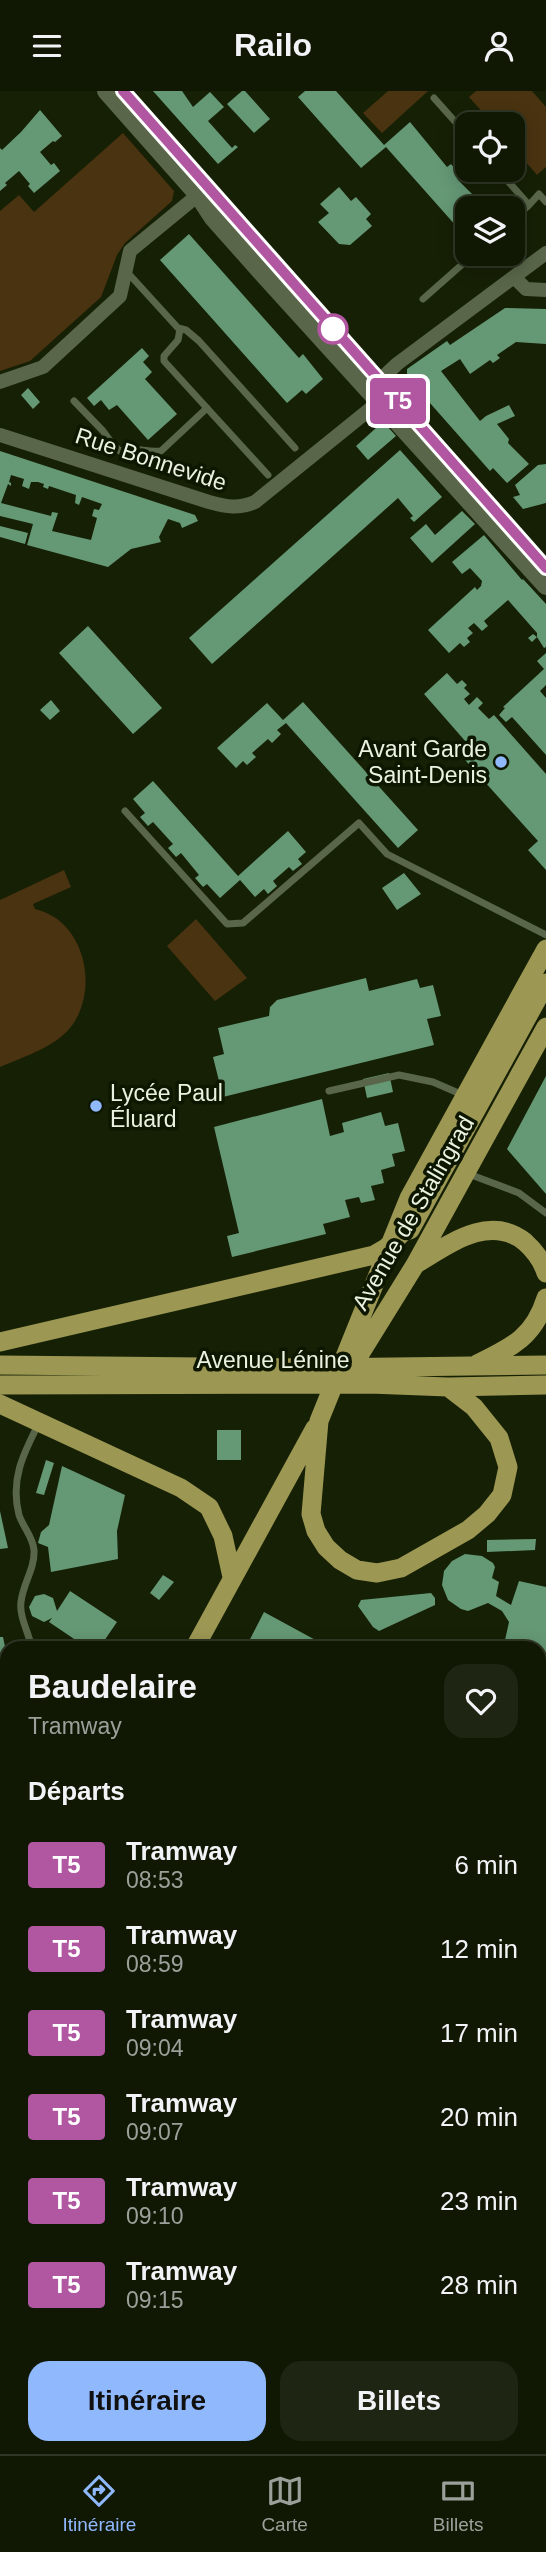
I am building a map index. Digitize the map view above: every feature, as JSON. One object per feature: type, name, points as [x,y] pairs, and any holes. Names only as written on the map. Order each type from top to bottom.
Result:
[{"type":"main road","name":"Avenue de Stalingrad","points":[[319,1421],[408,1198],[546,949]]},
{"type":"main road","name":"Avenue de Stalingrad","points":[[361,1319],[546,983]]},
{"type":"main road","points":[[500,1110],[546,1012]]},
{"type":"main road","name":"Avenue de Stalingrad","points":[[198,1641],[319,1421],[415,1265],[546,1027]]},
{"type":"main road","points":[[356,1260],[377,1239],[408,1198]]},
{"type":"main road","points":[[0,1342],[374,1255],[386,1248],[415,1221]]},
{"type":"main road","points":[[415,1265],[467,1235],[496,1229],[510,1232],[524,1241],[541,1260],[546,1273]]},
{"type":"main road","points":[[472,1366],[521,1339],[537,1321],[546,1298]]},
{"type":"main road","name":"Avenue Lénine","points":[[0,1365],[310,1376]]},
{"type":"main road","name":"Avenue Lénine","points":[[0,1385],[374,1375],[472,1366],[546,1365]]},
{"type":"main road","name":"Avenue Lénine","points":[[374,1375],[448,1387],[546,1385]]},
{"type":"main road","points":[[319,1421],[311,1514],[316,1531],[333,1553],[356,1570],[377,1573],[401,1568],[468,1531],[488,1514],[502,1495],[508,1467],[499,1438],[474,1407],[448,1387]]},
{"type":"main road","points":[[0,1404],[181,1488],[209,1507],[223,1536],[232,1577]]},
{"type":"street","points":[[106,91],[198,195],[213,218],[546,586]]},
{"type":"street","points":[[0,382],[43,367],[120,296],[130,251],[198,195]]},
{"type":"street","points":[[380,401],[377,387],[379,381],[397,364],[546,253]]},
{"type":"street","points":[[514,277],[526,289],[546,290]]},
{"type":"street","name":"Rue Bonnevide","points":[[0,435],[229,508],[241,507],[255,502],[380,401]]},
{"type":"lane","points":[[434,98],[455,122]]},
{"type":"lane","points":[[509,182],[529,205]]},
{"type":"lane","points":[[525,208],[539,194],[546,202]]},
{"type":"lane","points":[[423,299],[460,266]]},
{"type":"lane","points":[[127,272],[180,329],[186,330],[200,341],[295,448]]},
{"type":"lane","points":[[180,329],[178,340],[164,356],[164,361],[268,475]]},
{"type":"lane","points":[[74,401],[120,451],[136,447],[161,451],[207,408]]},
{"type":"lane","points":[[125,811],[227,924],[243,923],[359,823],[387,854],[546,935]]},
{"type":"lane","points":[[330,1091],[399,1075],[433,1082],[464,1095]]},
{"type":"lane","points":[[466,1173],[519,1193],[546,1213]]},
{"type":"lane","points":[[29,1641],[21,1615],[21,1602],[23,1589],[30,1577],[34,1549],[20,1517],[15,1479],[19,1464],[39,1422]]},
{"type":"shaded area","points":[[388,91],[428,91],[382,133],[363,113]]},
{"type":"shaded area","points":[[476,91],[532,91],[546,107],[546,167],[537,175],[525,161],[525,112],[482,112],[469,97]]},
{"type":"shaded area","points":[[123,133],[174,191],[172,201],[125,243],[117,255],[101,297],[30,361],[0,371],[0,211],[19,195],[34,212]]},
{"type":"shaded area","points":[[64,870],[71,887],[33,904],[35,909],[52,916],[65,926],[75,940],[82,956],[85,974],[81,1009],[73,1024],[58,1039],[0,1067],[0,900]]},
{"type":"shaded area","points":[[196,919],[247,978],[215,1001],[167,946]]},
{"type":"building","points":[[153,91],[182,91],[193,107],[210,92],[224,107],[208,121],[232,148],[235,145],[238,147],[218,164]]},
{"type":"building","points":[[245,91],[270,119],[254,133],[227,104]]},
{"type":"building","points":[[305,91],[336,91],[384,145],[410,122],[447,167],[451,164],[455,169],[455,182],[460,182],[474,196],[455,196],[455,225],[386,147],[361,168],[298,97]]},
{"type":"building","points":[[40,110],[62,136],[40,152],[60,171],[34,193],[19,171],[0,191],[0,148],[2,150],[21,132]]},
{"type":"building","points":[[339,187],[351,201],[356,197],[371,214],[366,219],[372,226],[350,245],[339,244],[318,222],[329,213],[320,204]]},
{"type":"building","points":[[189,234],[299,358],[303,354],[323,379],[306,394],[302,390],[287,403],[160,260]]},
{"type":"building","points":[[505,308],[546,309],[546,344],[516,342],[497,355],[500,358],[493,363],[490,360],[470,374],[460,359],[441,371],[480,421],[509,405],[515,416],[497,424],[509,439],[508,443],[529,464],[507,483],[493,468],[490,471],[407,377],[407,369],[447,341],[450,345]]},
{"type":"building","points":[[142,348],[149,356],[143,362],[152,372],[145,379],[177,414],[148,440],[117,405],[109,410],[101,400],[94,406],[87,398]]},
{"type":"building","points":[[28,388],[40,402],[33,409],[21,395]]},
{"type":"building","points":[[387,426],[396,436],[368,460],[356,446],[376,428]]},
{"type":"building","points":[[400,450],[442,497],[414,522],[410,518],[413,516],[398,498],[212,664],[189,638]]},
{"type":"building","points":[[0,451],[195,515],[198,521],[182,528],[180,523],[168,519],[159,537],[161,542],[131,549],[108,567],[27,545],[33,524],[0,516]],"holes":[[[11,475],[24,479],[22,486],[29,489],[31,482],[38,482],[48,489],[49,486],[76,495],[75,503],[79,505],[82,497],[102,504],[99,510],[94,509],[92,516],[97,518],[91,540],[52,531],[58,513],[52,512],[51,516],[1,503],[8,484],[11,486]]]},
{"type":"building","points":[[546,464],[546,503],[523,509],[513,497],[520,495],[515,485],[538,465]]},
{"type":"building","points":[[462,511],[475,524],[432,563],[410,538],[426,524],[435,535]]},
{"type":"building","points":[[0,526],[28,533],[25,544],[0,537]]},
{"type":"building","points":[[484,535],[546,604],[546,647],[544,648],[537,633],[508,600],[484,621],[488,626],[482,631],[474,623],[468,628],[473,633],[467,638],[470,642],[464,647],[460,643],[449,653],[428,630],[475,587],[477,590],[481,586],[482,581],[470,568],[462,574],[452,562]]},
{"type":"building","points":[[88,626],[162,708],[133,734],[59,653]]},
{"type":"building","points":[[533,634],[537,637],[532,642],[528,638]]},
{"type":"building","points":[[546,653],[546,685],[540,691],[546,698],[546,755],[512,717],[506,722],[499,715],[505,708],[503,707],[544,669],[537,661]]},
{"type":"building","name":"Avant Garde Saint-Denis","points":[[447,673],[457,684],[462,680],[467,685],[464,688],[470,694],[464,699],[469,705],[477,697],[483,703],[478,708],[489,719],[494,715],[546,774],[546,870],[528,850],[538,841],[457,751],[466,742],[424,694]]},
{"type":"building","points":[[51,700],[60,711],[50,720],[40,710]]},
{"type":"building","points":[[303,702],[418,830],[398,848],[286,723],[277,730],[281,734],[272,743],[268,739],[252,753],[256,757],[247,765],[243,761],[236,768],[217,748],[267,703],[283,720]]},
{"type":"building","points":[[153,781],[238,876],[288,831],[306,852],[298,859],[302,864],[293,871],[289,867],[273,881],[277,886],[268,894],[264,889],[255,897],[240,880],[220,898],[207,884],[203,887],[195,878],[199,875],[181,853],[176,857],[168,848],[173,844],[153,822],[148,826],[140,817],[145,813],[133,799]]},
{"type":"building","points":[[404,873],[421,894],[397,910],[382,888]]},
{"type":"building","points":[[366,978],[369,991],[417,979],[420,988],[433,985],[441,1016],[427,1019],[434,1045],[223,1097],[213,1057],[224,1054],[218,1028],[269,1016],[270,1007],[277,1000]]},
{"type":"building","points":[[389,1073],[393,1092],[367,1098],[363,1079]]},
{"type":"building","points":[[546,1076],[546,1194],[507,1149]]},
{"type":"building","points":[[322,1099],[330,1136],[344,1132],[342,1123],[381,1112],[385,1126],[398,1123],[405,1151],[392,1154],[395,1166],[381,1170],[384,1183],[371,1186],[375,1200],[361,1203],[359,1197],[345,1200],[350,1217],[323,1224],[326,1234],[232,1257],[227,1236],[239,1233],[214,1127]]},
{"type":"building","points":[[217,1430],[241,1430],[241,1460],[217,1460]]},
{"type":"building","points":[[46,1460],[54,1463],[44,1495],[36,1493]]},
{"type":"building","points":[[62,1466],[125,1495],[117,1531],[118,1559],[51,1572],[48,1547],[38,1543],[41,1532],[49,1525]]},
{"type":"building","points":[[0,1511],[8,1548],[0,1549]]},
{"type":"building","points":[[536,1539],[535,1550],[487,1552],[487,1540]]},
{"type":"building","points":[[465,1554],[482,1556],[493,1563],[495,1567],[492,1578],[499,1582],[496,1596],[511,1605],[519,1581],[546,1587],[546,1641],[505,1641],[509,1622],[502,1611],[488,1603],[468,1611],[448,1600],[442,1585],[444,1571],[452,1561]]},
{"type":"building","points":[[163,1575],[174,1582],[159,1600],[150,1593]]},
{"type":"building","points":[[70,1591],[117,1622],[104,1641],[77,1641],[49,1622],[52,1618],[44,1622],[32,1616],[29,1607],[35,1596],[44,1594],[53,1598],[57,1611]]},
{"type":"building","points":[[431,1593],[435,1598],[435,1605],[379,1631],[358,1606],[361,1600]]},
{"type":"building","points":[[264,1612],[317,1641],[249,1641]]},
{"type":"tram line","points":[[123,91],[546,568]]},
{"type":"tram line","name":"T5","points":[[123,91],[546,568]]},
{"type":"place","name":"Avant Garde Saint-Denis","points":[[501,762]]},
{"type":"place","name":"Lycée Paul Éluard","points":[[96,1106]]}]
